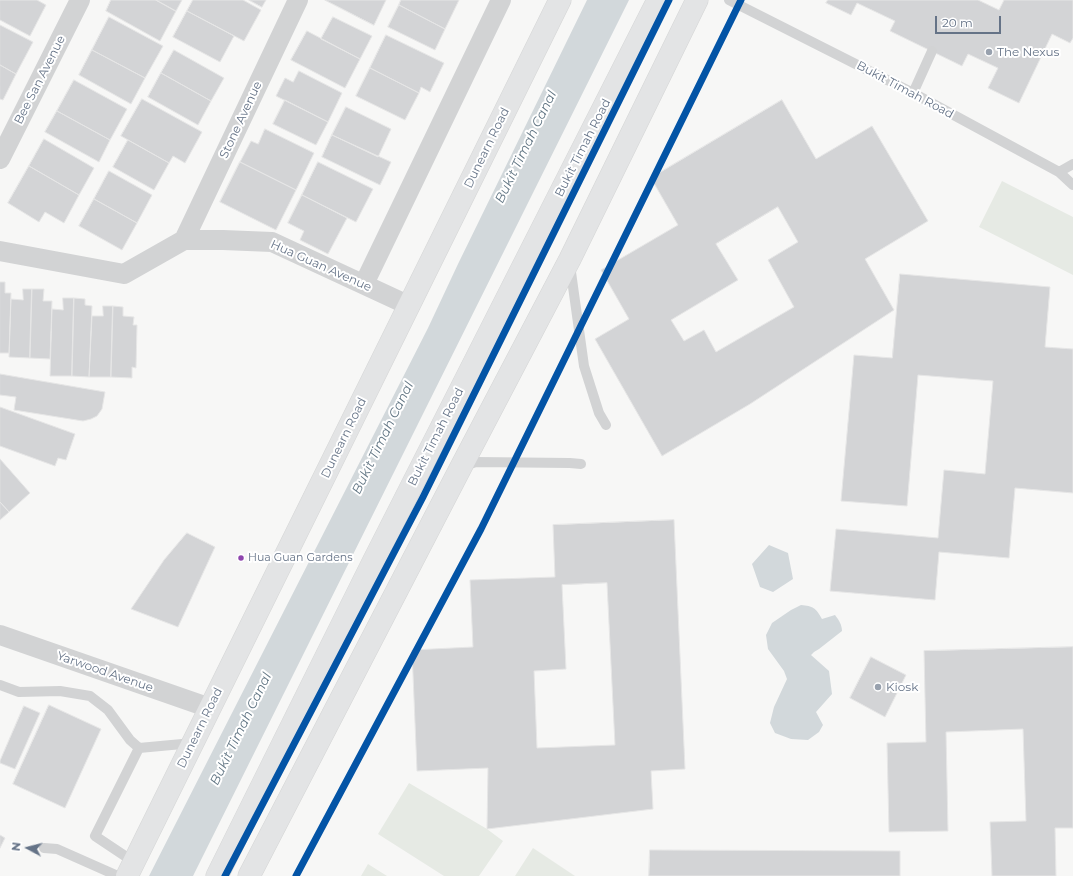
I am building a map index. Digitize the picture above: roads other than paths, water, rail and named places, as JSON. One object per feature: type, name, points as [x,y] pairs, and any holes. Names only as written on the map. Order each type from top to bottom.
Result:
[{"type":"highway","name":"Dunearn Road","points":[[126,871],[193,743],[560,0]]},
{"type":"highway","name":"Bukit Timah Road","points":[[217,876],[370,569],[658,0]]},
{"type":"highway","points":[[249,876],[460,467],[570,259],[697,0]]},
{"type":"highway","points":[[275,760],[292,758],[304,754],[316,746]]},
{"type":"street","name":"Bee San Avenue","points":[[0,159],[80,0]]},
{"type":"street","name":"Stone Avenue","points":[[184,240],[298,0]]},
{"type":"street","points":[[364,284],[501,0]]},
{"type":"street","name":"Hua Guan Avenue","points":[[0,251],[124,274],[184,240],[272,242],[410,306]]},
{"type":"street","name":"Yarwood Avenue","points":[[0,635],[210,708]]},
{"type":"lane","name":"Bukit Timah Road","points":[[729,0],[913,93],[1059,172],[1073,186]]},
{"type":"lane","points":[[913,93],[932,51]]},
{"type":"lane","points":[[1059,172],[1073,164]]},
{"type":"lane","points":[[570,259],[584,366],[599,412],[606,425]]},
{"type":"lane","points":[[460,467],[476,462],[581,464]]},
{"type":"lane","points":[[0,685],[19,692],[60,691],[90,696],[108,710],[130,740],[139,748],[193,743]]},
{"type":"lane","points":[[126,871],[95,836],[139,748]]},
{"type":"lane","points":[[44,848],[57,848],[126,871]]},
{"type":"water","name":"Bukit Timah Canal","points":[[587,0],[629,0],[193,876],[149,876],[428,328]]},
{"type":"water","points":[[769,545],[788,553],[793,579],[773,592],[760,587],[752,564]]},
{"type":"water","points":[[801,605],[814,608],[822,619],[835,615],[840,623],[842,631],[811,655],[829,671],[832,694],[816,712],[823,725],[819,732],[808,740],[791,739],[775,733],[770,723],[774,707],[787,679],[784,671],[768,649],[766,635],[772,623]]},
{"type":"place","name":"The Nexus","points":[[989,52]]},
{"type":"place","name":"Hua Guan Gardens","points":[[241,558]]},
{"type":"place","name":"Kiosk","points":[[878,687]]}]
